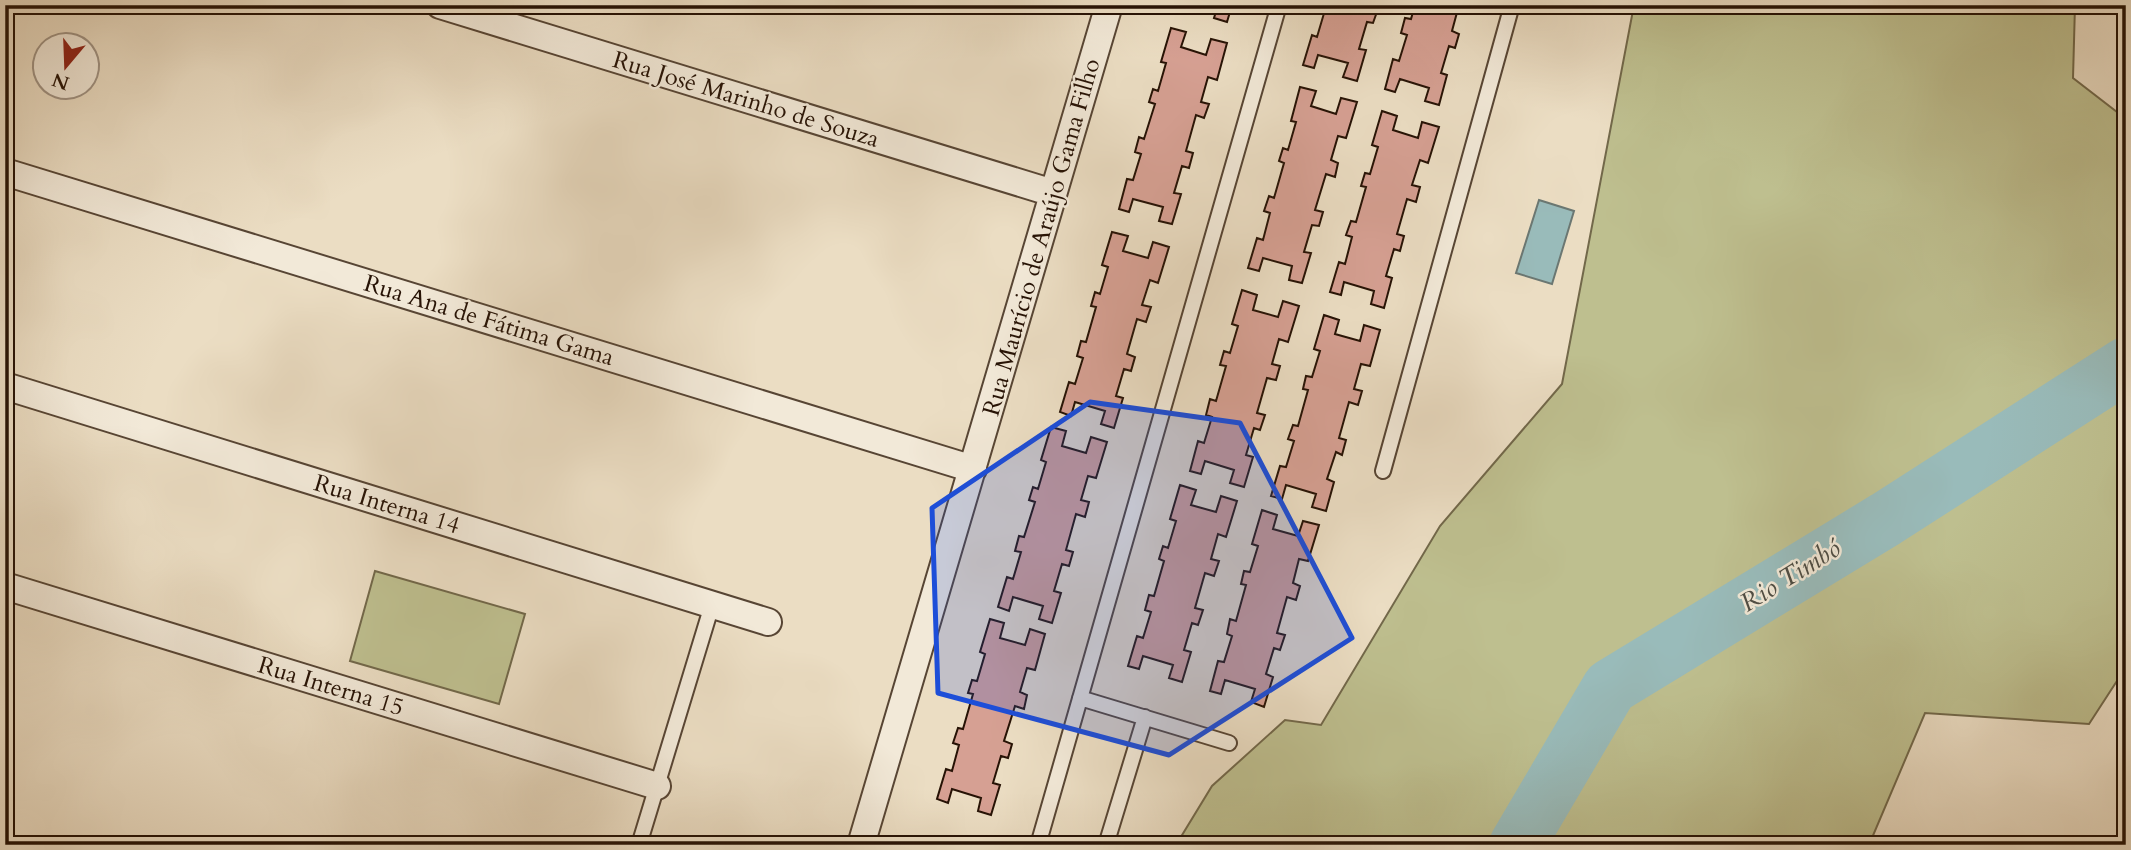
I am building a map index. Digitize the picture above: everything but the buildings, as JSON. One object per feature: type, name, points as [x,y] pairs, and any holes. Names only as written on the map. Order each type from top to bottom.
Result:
[{"type":"street","name":"Rua José Marinho de Souza","points":[[440,5],[1053,192]]},
{"type":"street","name":"Rua Maurício de Araújo Gama Filho","points":[[861,845],[1109,5]]},
{"type":"street","name":"Rua Ana de Fátima Gama","points":[[5,172],[972,469]]},
{"type":"street","name":"Rua Interna 14","points":[[5,386],[768,622]]},
{"type":"street","name":"Rua Interna 15","points":[[5,586],[657,786]]},
{"type":"lane","points":[[1038,845],[1279,5]]},
{"type":"lane","points":[[1383,471],[1512,5]]},
{"type":"lane","points":[[639,845],[712,605]]},
{"type":"lane","points":[[1080,698],[1229,743]]},
{"type":"lane","points":[[1106,845],[1145,718]]},
{"type":"highlighted area","points":[[1090,402],[1240,423],[1352,638],[1169,755],[938,693],[932,508]]},
{"type":"green space","points":[[1634,5],[2075,5],[2073,78],[2126,119],[2126,667],[2089,724],[1925,713],[1869,845],[1176,845],[1212,786],[1285,720],[1321,725],[1440,526],[1562,384]]},
{"type":"green space","points":[[375,571],[525,614],[499,704],[350,661]]},
{"type":"water","points":[[1539,200],[1574,211],[1552,284],[1516,273]]},
{"type":"waterway","name":"Rio Timbó","points":[[1517,845],[1610,687],[1886,519],[2126,365]]}]
